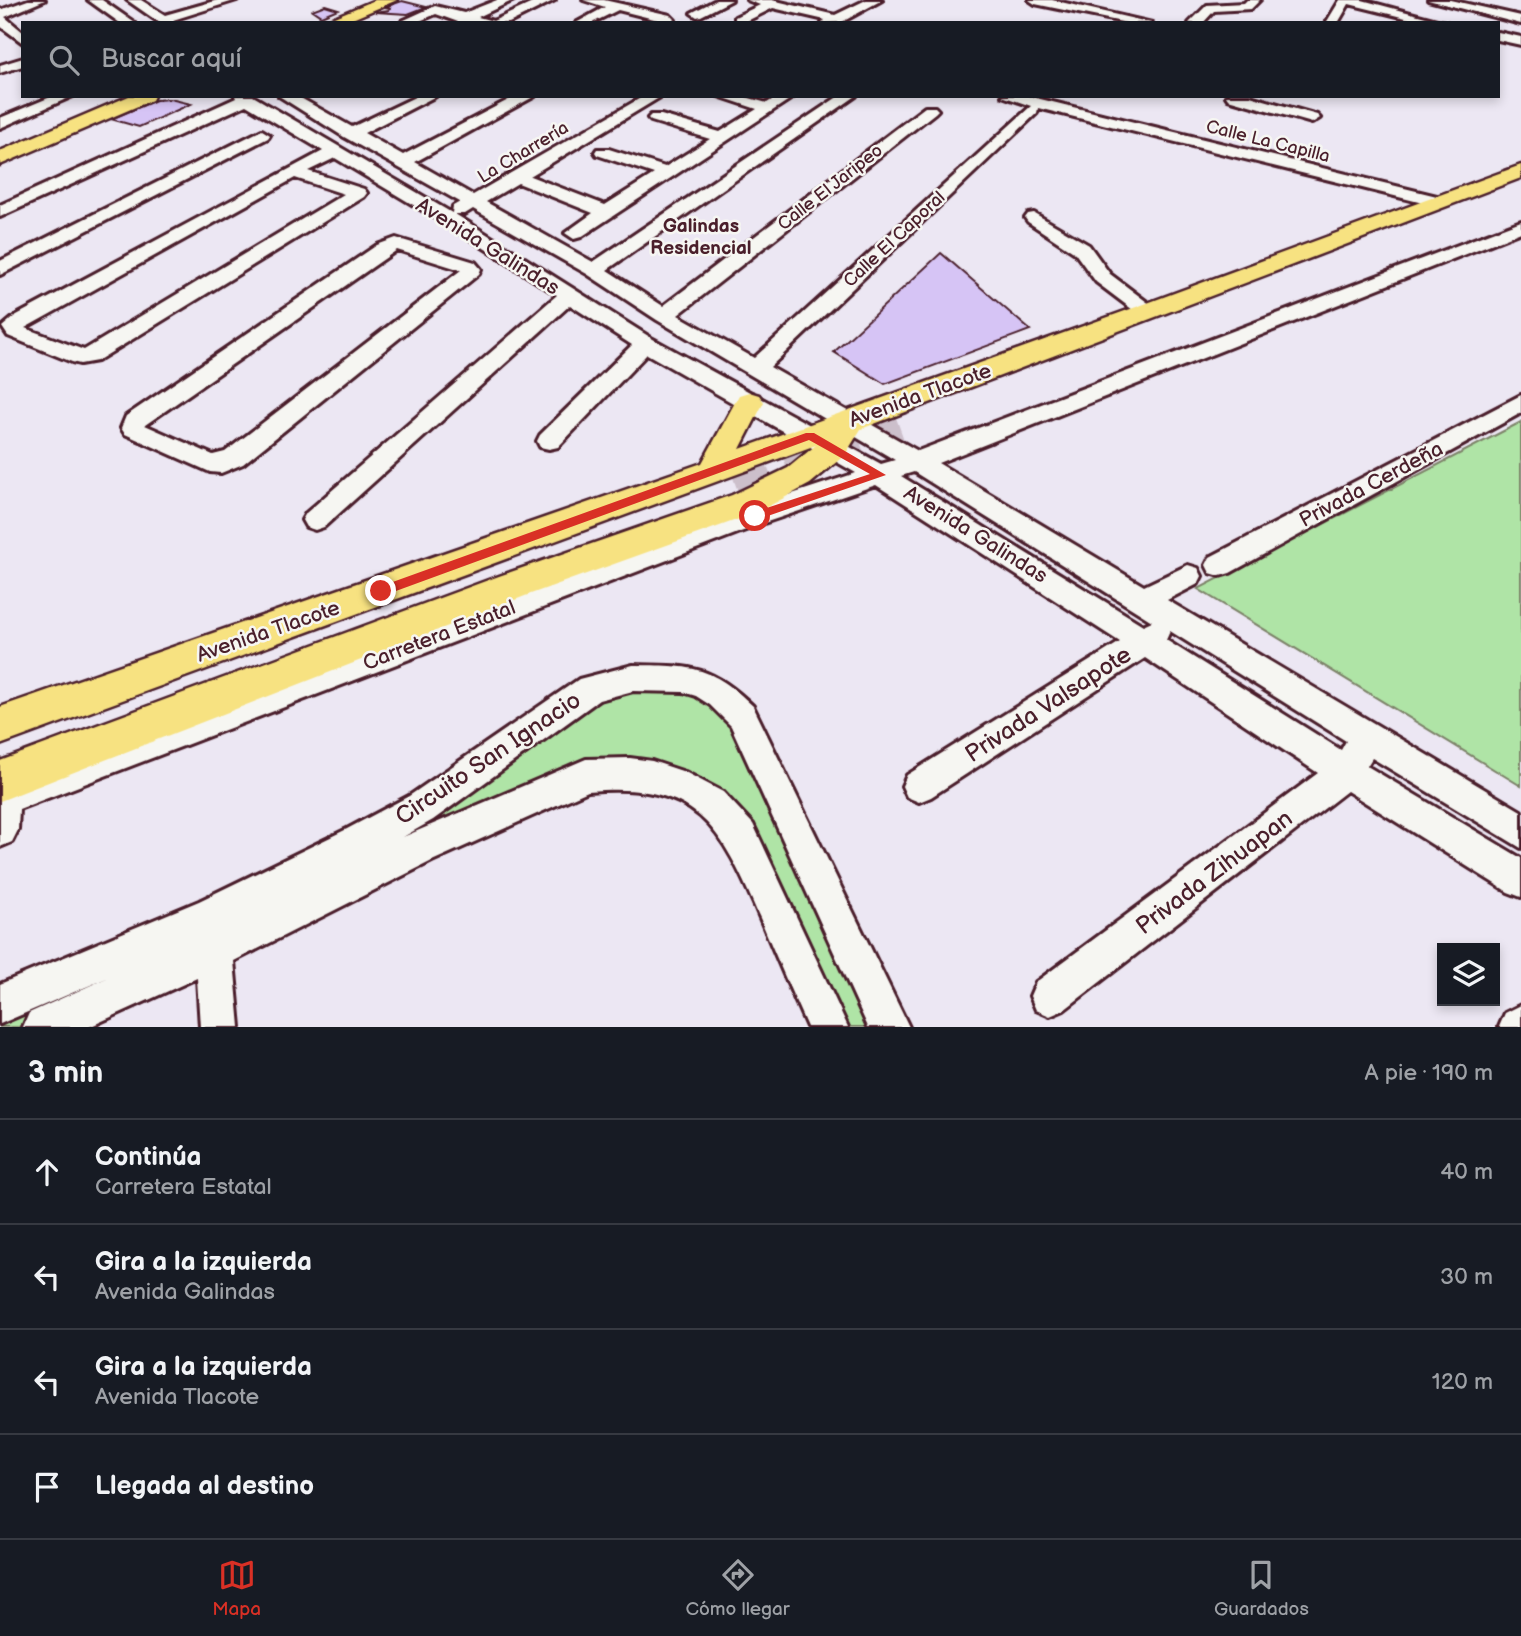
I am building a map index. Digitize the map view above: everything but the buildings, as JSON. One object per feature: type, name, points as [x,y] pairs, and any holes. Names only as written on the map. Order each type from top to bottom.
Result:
[{"type":"main road","points":[[333,21],[389,0]]},
{"type":"main road","points":[[2,157],[140,98]]},
{"type":"main road","name":"Avenida Tlacote","points":[[0,762],[242,673],[480,573],[831,434],[1435,201],[1521,171]]},
{"type":"main road","name":"Avenida Tlacote","points":[[911,423],[1521,192]]},
{"type":"main road","points":[[724,478],[749,401]]},
{"type":"main road","points":[[1,803],[512,586],[744,504],[799,476],[831,434]]},
{"type":"main road","name":"Avenida Tlacote","points":[[0,726],[724,478]]},
{"type":"main road","points":[[0,742],[480,573]]},
{"type":"street","points":[[0,7],[19,0]]},
{"type":"street","points":[[21,37],[0,16],[38,0]]},
{"type":"street","points":[[94,0],[126,21]]},
{"type":"street","points":[[133,0],[166,21],[231,0]]},
{"type":"street","points":[[410,21],[409,19],[435,10],[459,20],[508,0]]},
{"type":"street","points":[[502,21],[549,0]]},
{"type":"street","points":[[589,0],[668,21]]},
{"type":"street","points":[[697,13],[726,0]]},
{"type":"street","points":[[753,0],[830,19],[876,0]]},
{"type":"street","points":[[830,19],[853,0]]},
{"type":"street","points":[[1035,0],[1051,1],[1138,21]]},
{"type":"street","points":[[1197,21],[1211,8],[1247,6],[1254,0]]},
{"type":"street","points":[[1333,21],[1346,0],[1436,21]]},
{"type":"street","points":[[1434,0],[1521,20]]},
{"type":"street","points":[[739,20],[772,4]]},
{"type":"street","points":[[586,21],[617,6]]},
{"type":"street","points":[[1125,18],[1135,9]]},
{"type":"street","points":[[0,69],[21,63]]},
{"type":"street","points":[[0,123],[60,98]]},
{"type":"street","points":[[0,212],[244,98]]},
{"type":"street","name":"Avenida Galindas","points":[[244,98],[477,235],[645,344],[749,401],[831,434],[918,461],[1521,831]]},
{"type":"street","name":"Avenida Galindas","points":[[292,98],[312,105],[350,134],[594,270],[664,316],[757,367],[880,475],[1010,555],[1346,772],[1521,879]]},
{"type":"street","points":[[350,134],[425,98]]},
{"type":"street","points":[[402,162],[523,98]]},
{"type":"street","points":[[466,199],[625,98]]},
{"type":"street","name":"La Charrería","points":[[437,211],[518,177],[652,98]]},
{"type":"street","points":[[732,98],[768,108]]},
{"type":"street","points":[[574,233],[785,98]]},
{"type":"street","points":[[594,270],[846,98]]},
{"type":"street","name":"Calle La Capilla","points":[[1018,98],[1435,201]]},
{"type":"street","points":[[1240,98],[1312,118]]},
{"type":"street","points":[[1269,107],[1295,98]]},
{"type":"street","name":"Calle El Jaripeo","points":[[664,316],[930,110]]},
{"type":"street","name":"Calle El Caporal","points":[[757,367],[1032,110]]},
{"type":"street","points":[[241,125],[272,114]]},
{"type":"street","points":[[0,269],[262,135],[241,125],[206,118]]},
{"type":"street","points":[[656,118],[722,138]]},
{"type":"street","points":[[294,172],[358,193],[99,352],[80,358],[15,332],[13,327],[22,320],[294,172],[334,152]]},
{"type":"street","points":[[603,152],[666,173]]},
{"type":"street","points":[[336,185],[365,171]]},
{"type":"street","points":[[518,177],[607,212]]},
{"type":"street","points":[[1034,218],[1087,254],[1103,278],[1148,312]]},
{"type":"street","name":"Carretera Estatal","points":[[1,803],[755,516],[918,461],[1520,227]]},
{"type":"street","points":[[439,257],[468,266],[471,269],[469,274],[234,458],[221,464],[211,463],[133,428],[134,422],[390,245],[396,244],[439,257],[477,235]]},
{"type":"street","points":[[315,520],[568,296]]},
{"type":"street","points":[[549,441],[645,344]]},
{"type":"street","name":"Privada Cerdeña","points":[[1220,565],[1521,403]]},
{"type":"street","points":[[1010,555],[1035,533]]},
{"type":"street","points":[[1144,600],[1188,576]]},
{"type":"street","name":"Privada Valsapote","points":[[919,786],[1145,642],[1171,616]]},
{"type":"street","name":"Circuito San Ignacio","points":[[43,1027],[212,933],[360,842],[421,808],[590,690],[633,678],[684,679],[704,684],[721,695],[742,716],[889,1027]]},
{"type":"street","name":"Privada Zihuapan","points":[[1050,996],[1346,772],[1366,737]]},
{"type":"street","name":"Circuito San Ignacio","points":[[0,1004],[212,933],[419,848],[586,775],[614,771],[644,774],[696,793],[717,809],[741,836],[828,1027]]},
{"type":"street","points":[[212,933],[220,1027]]},
{"type":"green space","points":[[1521,422],[1521,786],[1198,589]]},
{"type":"green space","points":[[633,678],[721,695],[889,1027],[828,1027],[717,809],[614,771],[43,1027],[0,1027],[0,1004],[212,914]]},
{"type":"tunnel","points":[[794,465],[911,423]]},
{"type":"tunnel","points":[[736,486],[799,463]]},
{"type":"district","name":"Galindas Residencial","points":[[701,236]]},
{"type":"route","points":[[381,591],[810,436],[880,475],[755,516]]}]
